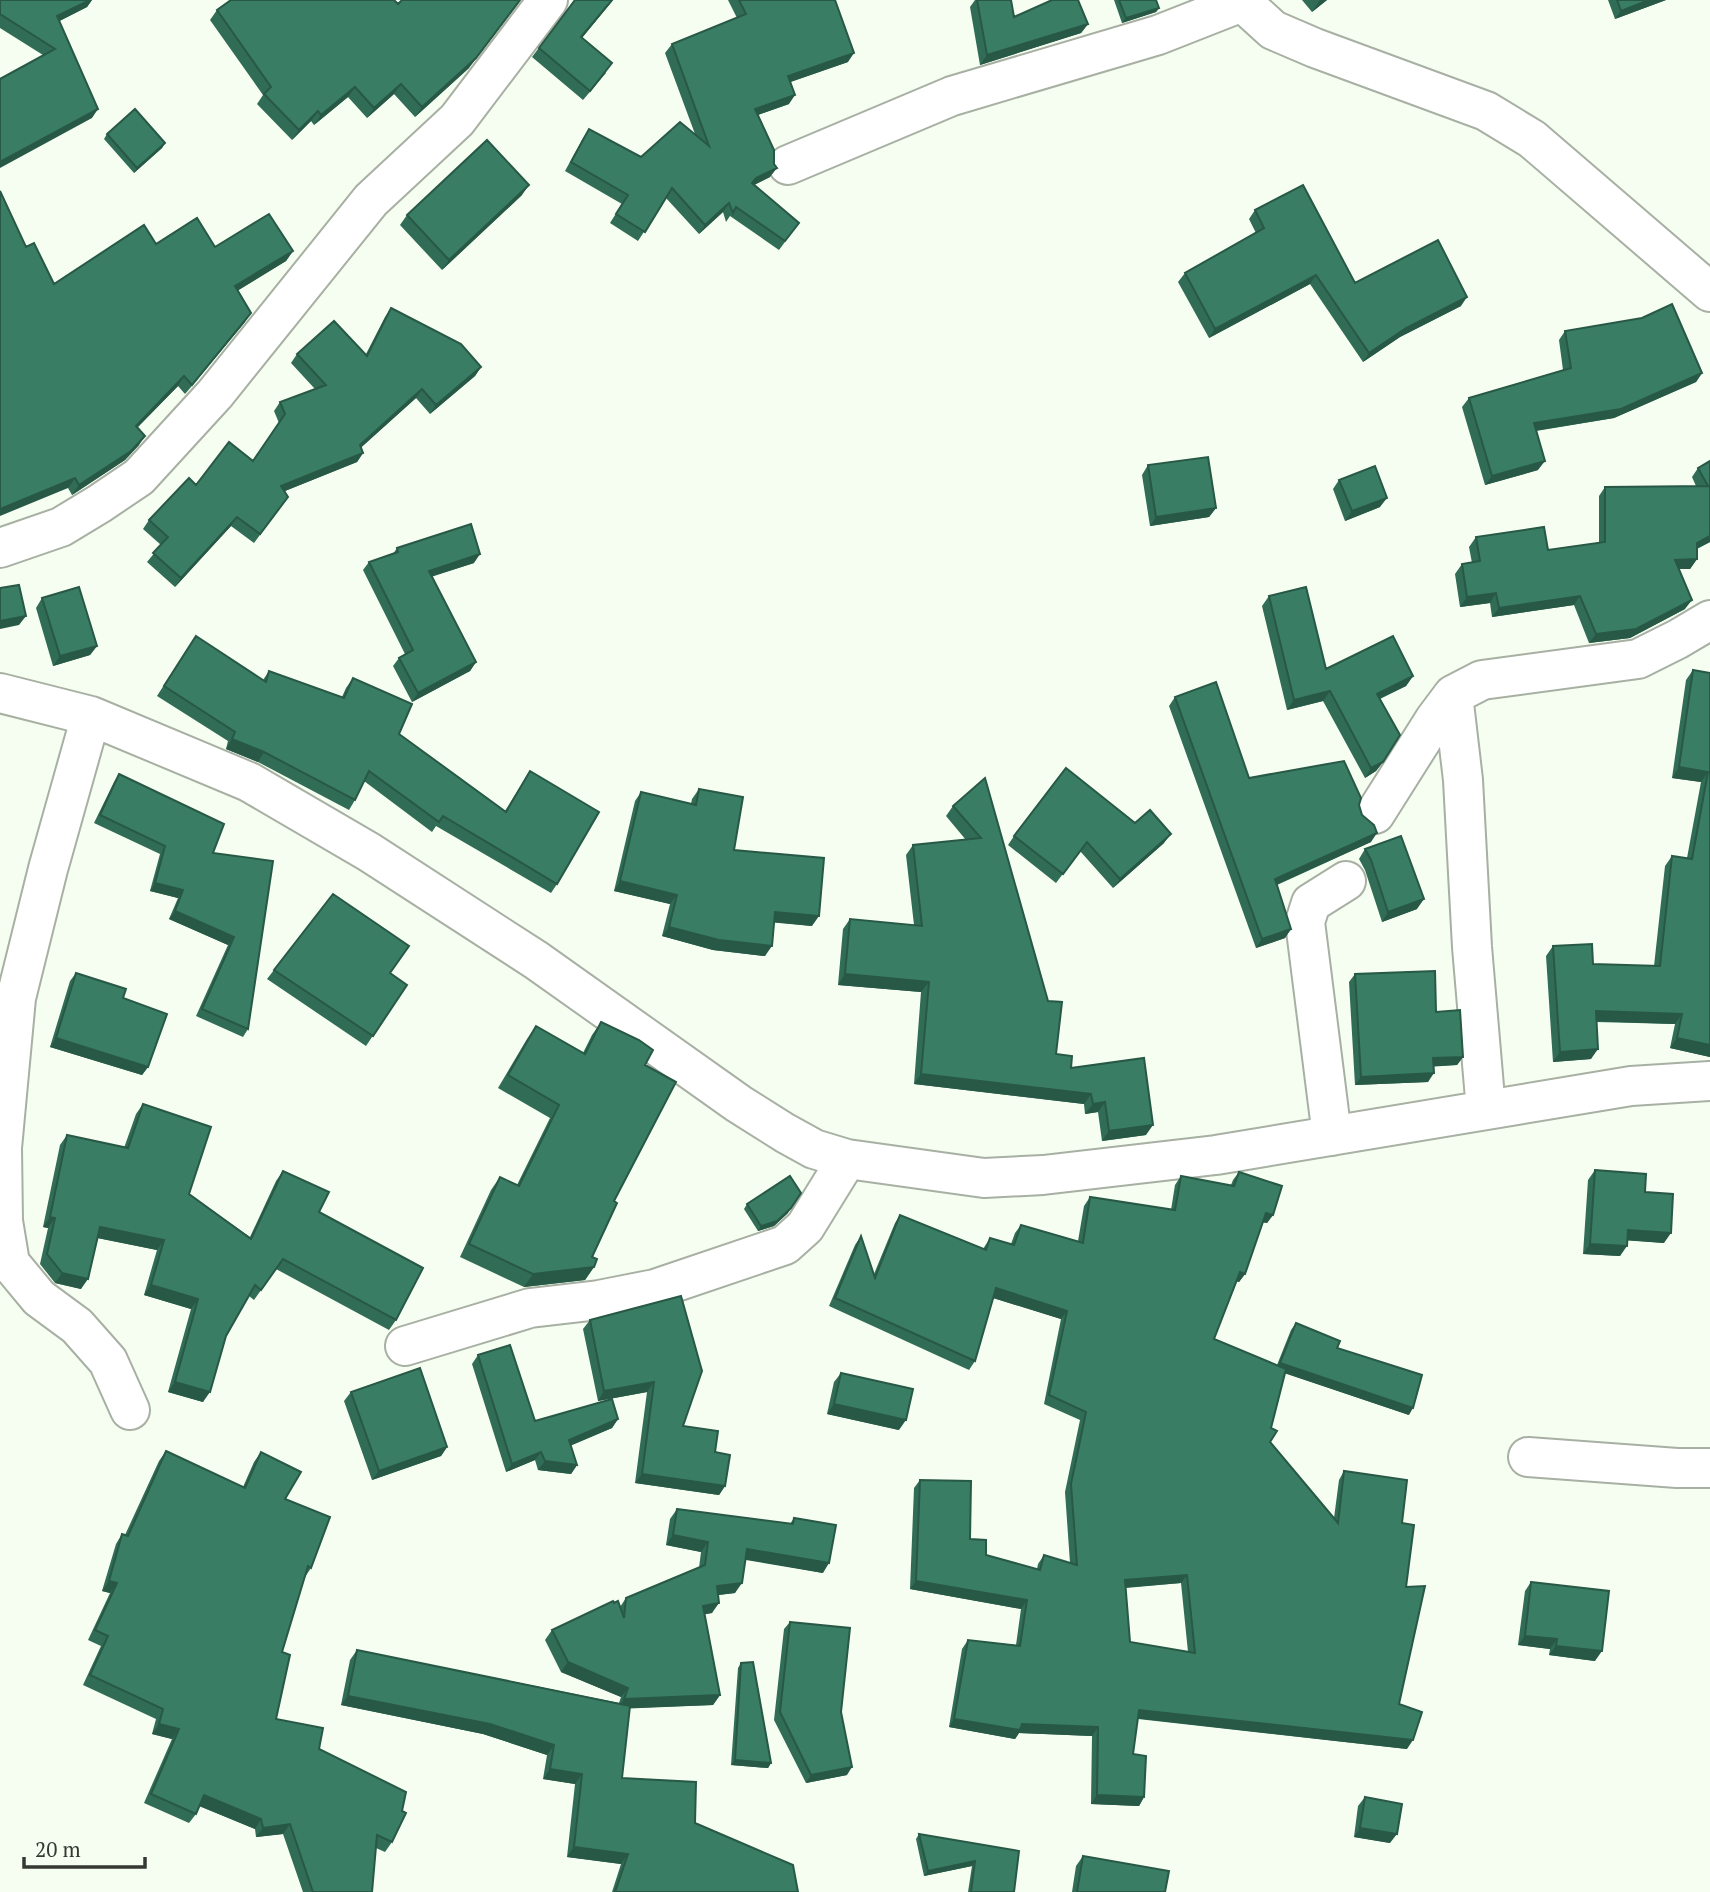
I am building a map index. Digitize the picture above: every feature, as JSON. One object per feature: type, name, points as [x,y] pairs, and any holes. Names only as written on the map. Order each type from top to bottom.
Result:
[{"type":"street","points":[[0,548],[61,527],[139,477],[215,394],[371,200],[457,120],[548,0]]},
{"type":"street","points":[[788,165],[884,122],[952,96],[1158,35],[1241,1],[1273,30],[1486,111],[1532,139],[1710,292]]},
{"type":"street","points":[[1375,814],[1453,695],[1482,680],[1638,660],[1710,620]]},
{"type":"street","points":[[0,693],[91,716],[249,782],[357,845],[536,960],[739,1104],[814,1149],[847,1159],[984,1178],[1043,1175],[1216,1155],[1631,1086],[1710,1081]]},
{"type":"street","points":[[1453,695],[1463,780],[1472,947],[1486,1110]]},
{"type":"street","points":[[91,716],[48,869],[16,998],[2,1147],[3,1221],[10,1263],[39,1298],[78,1326],[108,1361],[130,1410]]},
{"type":"street","points":[[1332,1136],[1306,922],[1311,903],[1346,881]]},
{"type":"street","points":[[405,1346],[530,1308],[599,1300],[655,1289],[785,1245],[805,1227],[847,1159]]},
{"type":"street","points":[[1528,1457],[1710,1468]]},
{"type":"building","points":[[0,0],[90,0],[57,16],[98,109],[0,162],[0,79],[55,49],[0,14]]},
{"type":"building","points":[[231,0],[394,0],[398,4],[402,0],[520,0],[476,58],[422,107],[401,84],[374,108],[355,87],[321,115],[318,111],[299,130],[264,94],[271,87],[217,10]]},
{"type":"building","points":[[575,0],[612,0],[581,37],[612,63],[590,91],[539,48]]},
{"type":"building","points":[[739,0],[835,0],[854,53],[788,76],[795,95],[755,109],[774,150],[774,164],[777,168],[756,178],[752,183],[799,223],[785,241],[736,207],[733,213],[729,203],[705,225],[672,188],[645,232],[616,214],[628,195],[571,162],[589,129],[641,157],[680,122],[709,146],[672,44],[746,14]]},
{"type":"building","points":[[977,0],[1011,0],[1014,17],[1052,0],[1078,0],[1088,24],[987,55]]},
{"type":"building","points":[[1119,0],[1156,0],[1159,8],[1126,18]]},
{"type":"building","points":[[1617,0],[1649,0],[1621,11]]},
{"type":"building","points":[[135,109],[165,143],[137,168],[107,134]]},
{"type":"building","points":[[487,140],[529,185],[449,260],[407,215]]},
{"type":"building","points":[[1303,185],[1355,283],[1438,240],[1467,297],[1406,328],[1369,353],[1316,275],[1215,329],[1185,273],[1264,228],[1255,210]]},
{"type":"building","points":[[0,191],[26,247],[34,243],[54,284],[144,225],[156,244],[197,218],[215,247],[269,214],[293,251],[235,286],[251,313],[192,385],[184,376],[136,426],[145,436],[131,451],[79,485],[75,478],[0,509]]},
{"type":"building","points":[[1672,304],[1702,373],[1621,409],[1534,423],[1545,461],[1492,476],[1469,398],[1571,368],[1565,331],[1642,318]]},
{"type":"building","points":[[391,308],[461,344],[481,367],[436,405],[422,389],[360,445],[363,453],[281,486],[288,497],[260,534],[237,517],[181,578],[153,553],[168,537],[149,520],[189,478],[196,485],[229,442],[253,461],[285,414],[280,402],[326,385],[297,354],[334,321],[367,356]]},
{"type":"building","points":[[1208,457],[1216,508],[1156,517],[1148,465]]},
{"type":"building","points":[[1710,461],[1710,536],[1697,543],[1697,559],[1675,560],[1692,600],[1636,629],[1596,634],[1580,596],[1499,608],[1496,593],[1467,597],[1462,564],[1480,561],[1476,537],[1544,527],[1548,550],[1605,542],[1605,487],[1708,486],[1698,468]]},
{"type":"building","points":[[1375,466],[1387,498],[1352,511],[1339,480]]},
{"type":"building","points":[[471,524],[480,554],[429,571],[476,662],[418,693],[399,658],[413,650],[369,562],[398,552],[397,548]]},
{"type":"building","points":[[19,585],[26,616],[0,621],[0,588]]},
{"type":"building","points":[[79,587],[97,646],[60,656],[42,598]]},
{"type":"building","points":[[1306,587],[1326,669],[1393,636],[1413,676],[1377,694],[1400,735],[1383,762],[1371,768],[1330,691],[1294,700],[1269,596]]},
{"type":"building","points":[[196,636],[266,682],[269,671],[344,698],[353,678],[412,704],[399,734],[506,812],[530,771],[599,812],[557,884],[443,816],[439,822],[369,771],[355,800],[264,752],[232,739],[235,732],[164,686]]},
{"type":"building","points":[[1693,670],[1710,673],[1710,1045],[1677,1038],[1682,1014],[1596,1011],[1598,1049],[1560,1052],[1553,946],[1592,944],[1593,964],[1660,966],[1672,856],[1692,859],[1708,772],[1679,767]]},
{"type":"building","points":[[1216,682],[1249,778],[1344,761],[1361,798],[1359,805],[1362,815],[1374,825],[1377,833],[1275,879],[1291,929],[1262,939],[1175,697]]},
{"type":"building","points":[[1066,768],[1135,823],[1150,810],[1171,834],[1120,879],[1087,842],[1063,874],[1014,836]]},
{"type":"building","points":[[119,774],[224,824],[213,853],[273,861],[248,1029],[202,1009],[234,937],[175,911],[183,890],[155,883],[165,846],[100,815]]},
{"type":"building","points":[[985,778],[1048,1001],[1062,1002],[1056,1054],[1072,1056],[1071,1068],[1144,1058],[1153,1125],[1109,1131],[1105,1102],[1093,1104],[1091,1094],[921,1074],[929,982],[845,974],[850,919],[922,926],[913,845],[981,838],[953,806]]},
{"type":"building","points":[[699,789],[743,797],[734,850],[824,858],[819,916],[775,912],[772,946],[719,940],[669,927],[677,895],[620,881],[641,792],[696,805]]},
{"type":"building","points":[[1401,836],[1424,899],[1388,912],[1365,849]]},
{"type":"building","points":[[333,894],[409,946],[390,973],[407,985],[373,1036],[274,970]]},
{"type":"building","points":[[1435,971],[1436,1012],[1460,1010],[1463,1057],[1433,1058],[1434,1073],[1361,1077],[1355,974]]},
{"type":"building","points":[[76,973],[126,989],[123,998],[167,1014],[148,1067],[56,1038]]},
{"type":"building","points":[[601,1022],[639,1040],[653,1050],[645,1065],[676,1082],[614,1201],[617,1203],[592,1257],[597,1259],[594,1267],[533,1274],[469,1244],[500,1177],[519,1186],[559,1105],[508,1075],[536,1026],[585,1054]]},
{"type":"building","points":[[143,1104],[211,1127],[189,1194],[251,1239],[283,1171],[329,1192],[319,1212],[423,1268],[396,1320],[283,1259],[261,1290],[255,1285],[226,1336],[210,1392],[175,1382],[198,1299],[151,1285],[164,1240],[100,1227],[88,1279],[62,1273],[47,1254],[55,1218],[50,1217],[67,1135],[128,1148]]},
{"type":"building","points":[[1595,1170],[1646,1174],[1645,1192],[1673,1194],[1671,1233],[1628,1230],[1627,1246],[1590,1244]]},
{"type":"building","points":[[1239,1172],[1282,1186],[1273,1215],[1266,1213],[1245,1274],[1240,1272],[1214,1339],[1286,1369],[1271,1428],[1277,1431],[1270,1442],[1338,1523],[1344,1471],[1407,1480],[1402,1523],[1414,1525],[1406,1587],[1425,1586],[1399,1704],[1422,1712],[1413,1740],[1139,1710],[1133,1754],[1146,1756],[1144,1797],[1097,1795],[1098,1727],[1022,1724],[1020,1730],[954,1719],[968,1640],[1020,1646],[1027,1600],[916,1581],[920,1480],[971,1481],[970,1539],[986,1540],[986,1555],[1040,1570],[1044,1555],[1077,1565],[1071,1484],[1086,1412],[1049,1395],[1067,1311],[996,1288],[975,1361],[835,1298],[861,1236],[875,1278],[900,1215],[986,1250],[990,1238],[1014,1245],[1021,1225],[1083,1243],[1090,1197],[1175,1210],[1181,1176],[1234,1186]],"holes":[[[1187,1575],[1195,1653],[1130,1642],[1125,1580]]]},
{"type":"building","points":[[790,1176],[801,1193],[791,1208],[777,1221],[761,1226],[747,1204]]},
{"type":"building","points":[[681,1296],[702,1371],[683,1426],[718,1431],[715,1452],[730,1455],[725,1486],[642,1474],[654,1382],[604,1391],[590,1320]]},
{"type":"building","points":[[1296,1323],[1340,1341],[1337,1348],[1422,1375],[1413,1408],[1280,1363]]},
{"type":"building","points":[[510,1345],[535,1421],[612,1399],[618,1419],[569,1440],[577,1465],[545,1461],[541,1452],[512,1464],[478,1355]]},
{"type":"building","points":[[420,1368],[447,1447],[379,1471],[351,1392]]},
{"type":"building","points":[[841,1373],[913,1389],[906,1420],[834,1404]]},
{"type":"building","points":[[166,1451],[245,1488],[261,1452],[301,1472],[285,1499],[330,1517],[311,1568],[308,1566],[282,1652],[290,1655],[276,1719],[323,1728],[319,1749],[406,1792],[402,1811],[406,1813],[392,1842],[377,1835],[372,1892],[313,1892],[290,1824],[263,1828],[261,1819],[204,1795],[196,1814],[151,1794],[179,1729],[159,1724],[163,1709],[90,1675],[108,1636],[95,1630],[117,1583],[109,1581],[122,1534],[128,1536]]},
{"type":"building","points":[[677,1509],[793,1524],[794,1518],[836,1525],[829,1563],[747,1549],[742,1583],[717,1586],[719,1603],[703,1606],[720,1695],[624,1699],[628,1688],[568,1662],[552,1630],[613,1601],[618,1601],[624,1618],[626,1598],[705,1565],[708,1542],[673,1535]]},
{"type":"building","points":[[1531,1582],[1609,1591],[1602,1651],[1556,1646],[1557,1639],[1525,1636]]},
{"type":"building","points":[[790,1622],[850,1628],[841,1712],[852,1767],[811,1775],[780,1712]]},
{"type":"building","points":[[357,1650],[630,1706],[622,1778],[696,1782],[695,1823],[793,1865],[798,1892],[615,1892],[628,1854],[574,1847],[582,1774],[550,1769],[554,1745],[490,1724],[348,1696]]},
{"type":"building","points":[[753,1662],[771,1763],[735,1760],[741,1663]]},
{"type":"building","points":[[1365,1797],[1402,1804],[1397,1834],[1360,1828]]},
{"type":"building","points":[[919,1834],[1019,1851],[1014,1892],[971,1892],[975,1861],[928,1871]]},
{"type":"building","points":[[1083,1856],[1169,1871],[1165,1892],[1077,1892]]}]
